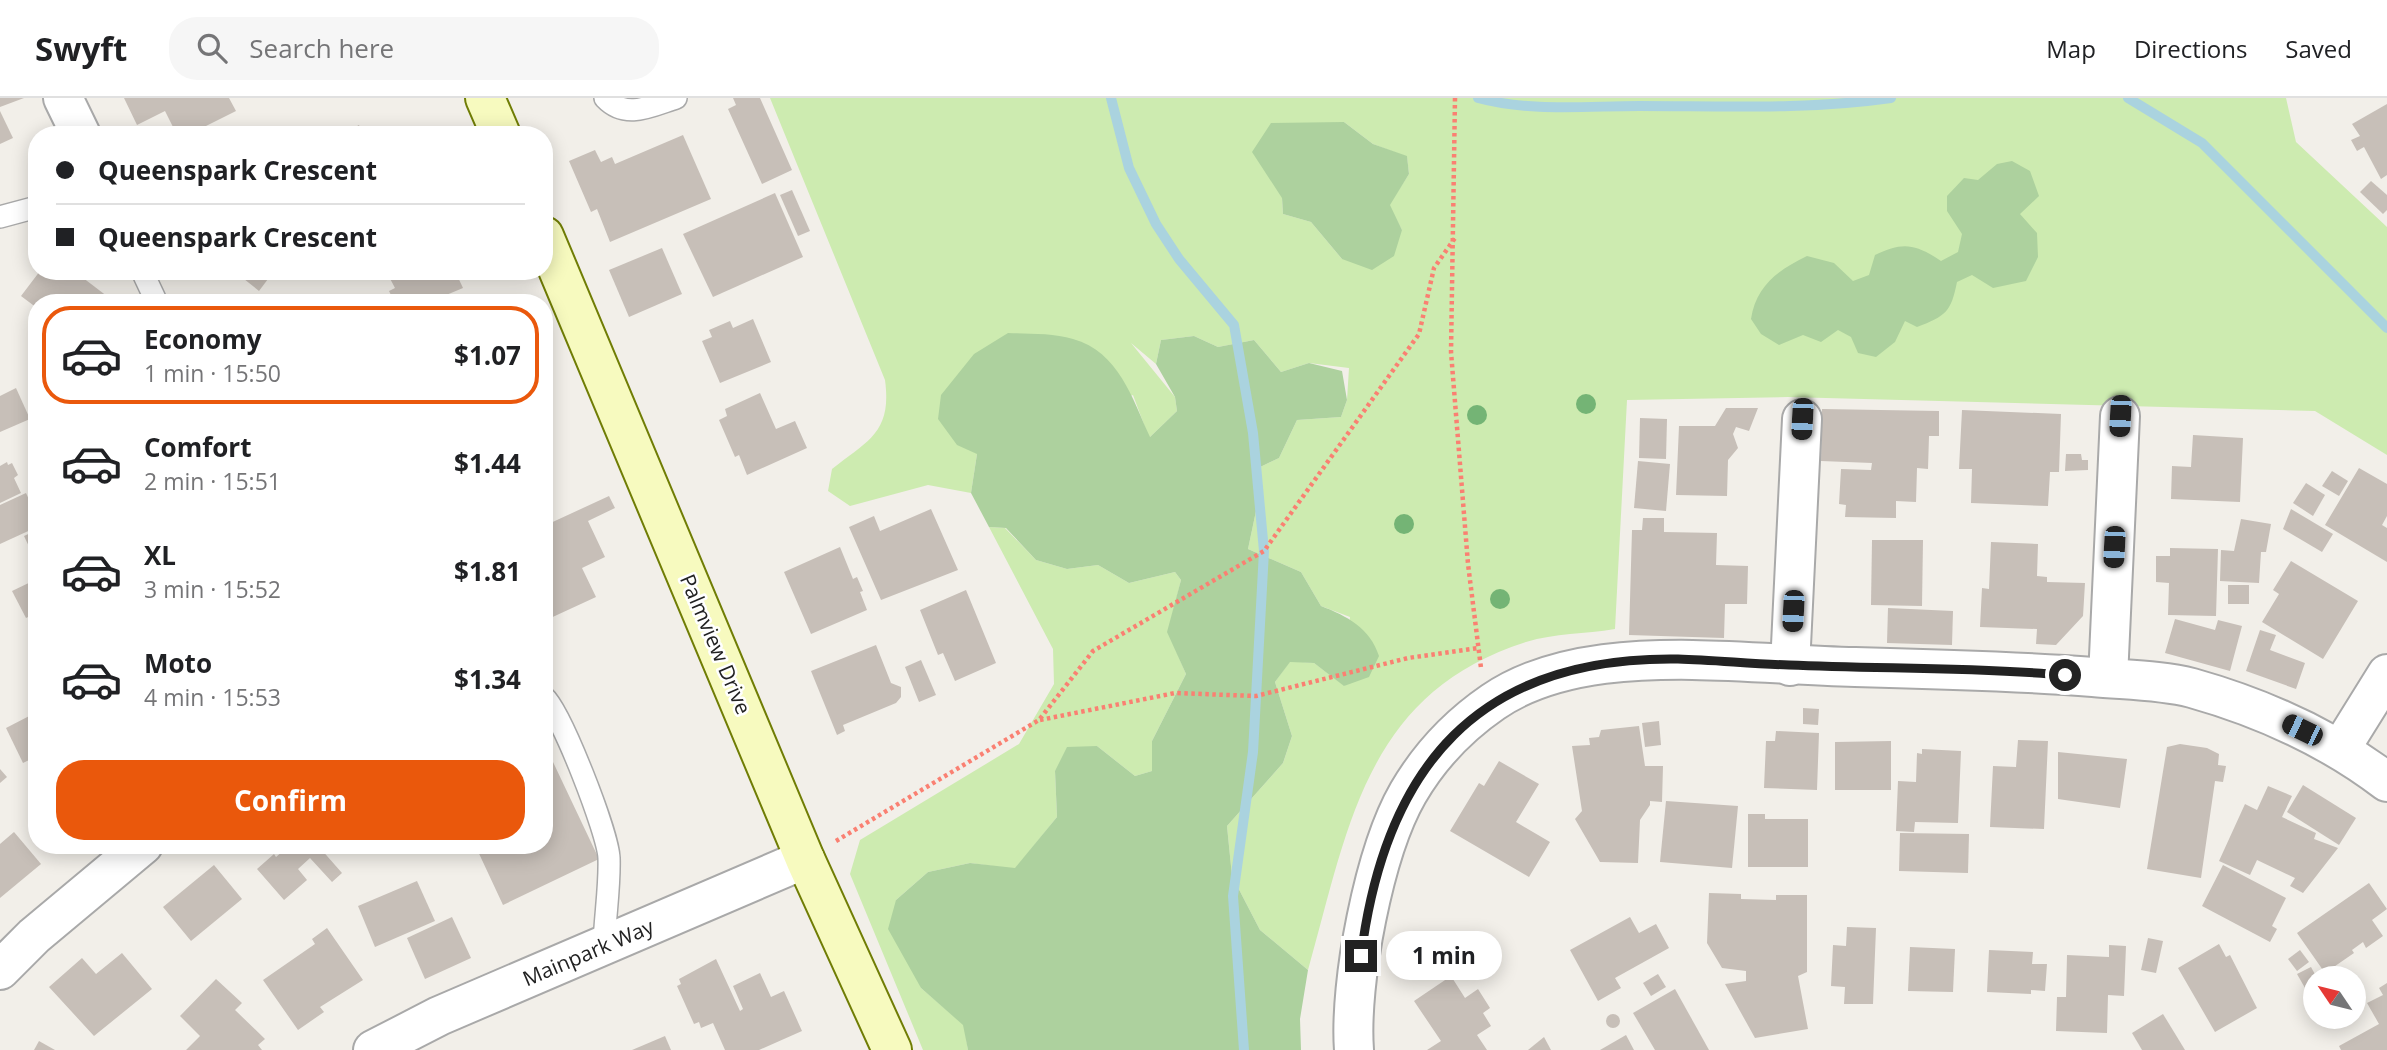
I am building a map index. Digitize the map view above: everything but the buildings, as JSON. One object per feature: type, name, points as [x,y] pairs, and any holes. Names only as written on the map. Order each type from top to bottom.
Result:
[{"type":"street","points":[[63,98],[76,126]]},
{"type":"street","points":[[485,98],[497,126]]},
{"type":"street","name":"Palmview Drive","points":[[553,257],[805,859],[892,1050]]},
{"type":"street","points":[[2108,678],[2120,416]]},
{"type":"street","points":[[1790,666],[1802,419]]},
{"type":"street","points":[[1354,1050],[1352,1027],[1364,933],[1384,853],[1406,796],[1429,763],[1461,726],[1486,707],[1545,676],[1602,664],[1676,659],[1790,666],[2022,671],[2188,687],[2264,711],[2341,748],[2387,782]]},
{"type":"street","points":[[2341,748],[2387,674]]},
{"type":"street","points":[[0,970],[34,936],[132,854]]},
{"type":"street","name":"Mainpark Way","points":[[373,1050],[439,1016],[805,859]]},
{"type":"lane","points":[[605,98],[616,108],[626,111],[676,98]]},
{"type":"lane","points":[[0,217],[28,209]]},
{"type":"lane","points":[[553,710],[604,832],[609,858],[604,945]]},
{"type":"path","points":[[1455,98],[1457,121],[1451,352],[1478,648],[1486,707]]},
{"type":"path","points":[[1039,720],[1093,651],[1264,551],[1419,334],[1434,268],[1455,238]]},
{"type":"path","points":[[805,859],[1039,720],[1175,693],[1256,696],[1408,658],[1478,648]]},
{"type":"green space","points":[[770,98],[2286,98],[2296,142],[2387,227],[2387,455],[2315,411],[1788,397],[1627,400],[1615,629],[1537,639],[1472,665],[1430,695],[1397,731],[1372,772],[1352,818],[1308,970],[1260,930],[1232,876],[1227,826],[1283,763],[1292,736],[1275,682],[1290,661],[1314,663],[1345,686],[1350,617],[1321,606],[1301,572],[1248,549],[1256,511],[1254,470],[1279,458],[1297,420],[1341,417],[1347,400],[1349,368],[1309,363],[1281,372],[1254,340],[1218,347],[1194,336],[1161,340],[1156,364],[1131,343],[1175,397],[1177,411],[1149,438],[1133,395],[977,454],[971,493],[928,485],[850,506],[828,491],[832,469],[867,442],[881,423],[885,412],[885,380]],"holes":[[[1344,122],[1373,144],[1407,157],[1409,174],[1389,205],[1402,230],[1342,259],[1311,222],[1283,214],[1282,198]]]},
{"type":"green space","points":[[1344,122],[1373,144],[1407,156],[1409,174],[1390,205],[1402,230],[1394,256],[1372,270],[1342,259],[1311,222],[1283,214],[1282,198],[1252,152],[1271,123]]},
{"type":"green space","points":[[2012,161],[2030,171],[2039,196],[2020,214],[2037,233],[2038,257],[2026,281],[1993,288],[1972,275],[1957,282],[1946,312],[1917,327],[1905,321],[1895,342],[1876,357],[1858,353],[1851,337],[1838,330],[1821,342],[1803,335],[1779,345],[1761,334],[1751,319],[1758,297],[1770,280],[1807,256],[1834,263],[1853,281],[1869,275],[1875,255],[1894,248],[1917,248],[1941,261],[1958,252],[1962,234],[1947,211],[1947,196],[1964,178],[1978,180],[1997,164]]},
{"type":"green space","points":[[1008,333],[1065,337],[1089,345],[1102,354],[1122,378],[1150,437],[1177,411],[1175,397],[1156,364],[1161,340],[1194,336],[1218,347],[1254,340],[1281,372],[1309,363],[1342,371],[1347,400],[1341,417],[1297,420],[1279,458],[1254,470],[1256,511],[1248,549],[1301,572],[1321,606],[1356,624],[1370,638],[1379,656],[1369,677],[1344,686],[1314,663],[1290,662],[1275,682],[1292,736],[1283,763],[1227,826],[1232,876],[1260,930],[1308,970],[1300,1019],[1301,1050],[968,1050],[963,1025],[921,988],[888,929],[896,900],[928,872],[970,863],[1015,868],[1057,817],[1055,771],[1067,747],[1097,746],[1135,776],[1152,771],[1152,741],[1186,674],[1167,632],[1181,580],[1175,572],[1129,583],[1098,565],[1067,569],[1036,560],[1006,528],[989,527],[971,493],[977,454],[957,445],[938,419],[941,395],[974,354]]},
{"type":"green space","points":[[989,527],[1005,528],[1036,560],[1067,569],[1098,565],[1129,583],[1175,572],[1181,580],[1168,632],[1186,674],[1152,741],[1152,771],[1135,776],[1097,746],[1055,771],[1057,817],[1015,869],[970,863],[928,872],[896,900],[921,988],[964,1025],[968,1050],[923,1050],[850,874],[860,840],[1019,744],[1054,684],[1053,649]]},
{"type":"waterway","points":[[1111,98],[1129,168],[1156,224],[1179,259],[1234,325],[1253,433],[1264,551],[1253,752],[1233,896],[1244,1050]]},
{"type":"waterway","points":[[1478,98],[1517,105],[1558,107],[1796,106],[1891,98]]},
{"type":"waterway","points":[[2128,98],[2202,143],[2387,328]]},
{"type":"route","points":[[1361,956],[1384,853],[1406,796],[1429,763],[1461,726],[1495,700],[1545,676],[1602,664],[1676,659],[1790,666],[2022,671],[2065,675]]}]
